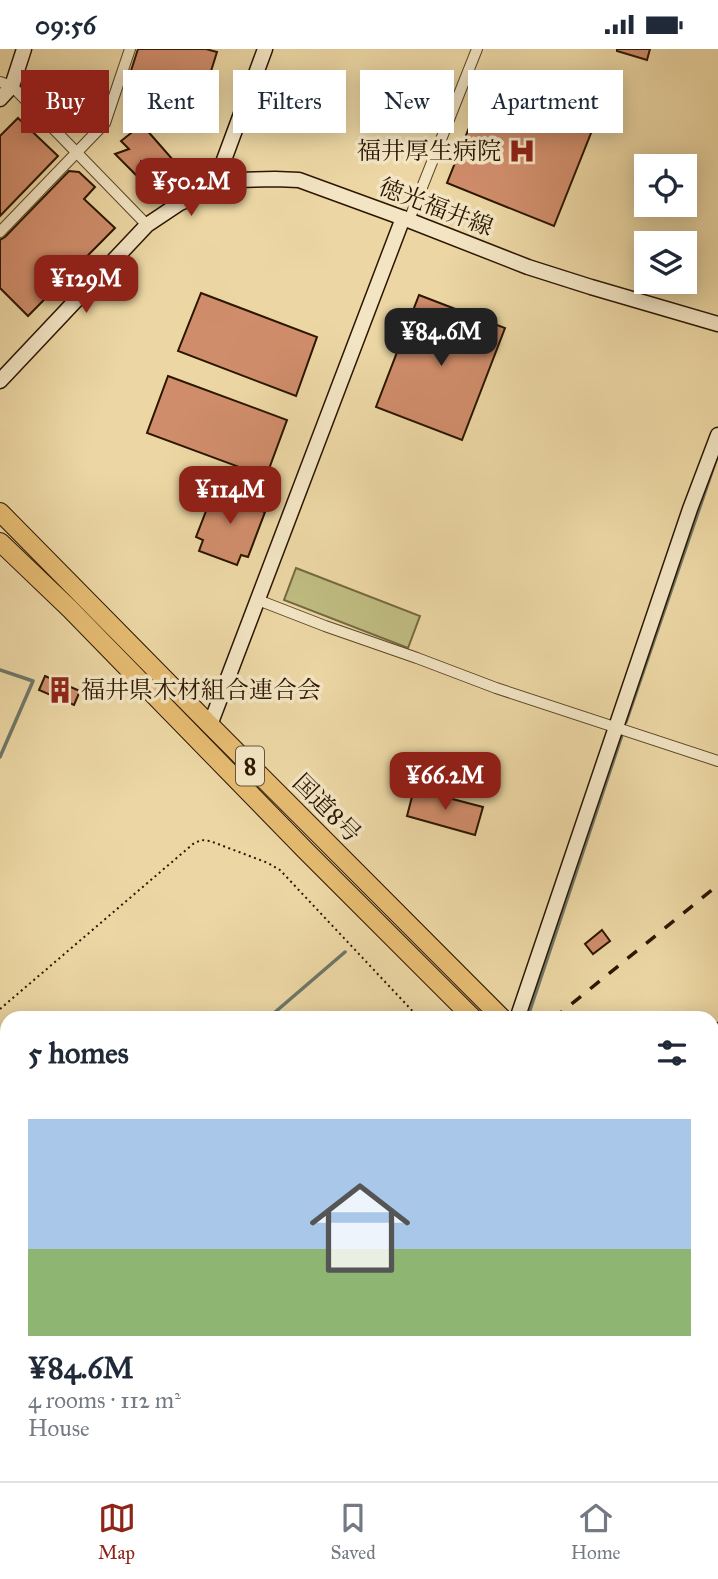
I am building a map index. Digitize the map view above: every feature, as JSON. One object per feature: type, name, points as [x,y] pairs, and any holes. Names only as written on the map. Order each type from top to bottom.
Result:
[{"type":"highway","name":"国道8号","points":[[0,512],[495,1011]]},
{"type":"highway","name":"国道8号","points":[[0,542],[466,1011]]},
{"type":"street","points":[[0,99],[24,49]]},
{"type":"street","points":[[0,232],[105,123],[130,49]]},
{"type":"street","points":[[220,185],[222,168],[265,49]]},
{"type":"street","points":[[210,726],[406,219],[477,49]]},
{"type":"street","points":[[6,84],[147,225]]},
{"type":"street","name":"徳光福井線","points":[[0,381],[147,225],[180,203],[236,180],[299,180],[528,267],[718,324]]},
{"type":"street","points":[[520,1011],[690,509],[718,435]]},
{"type":"street","points":[[258,600],[496,688],[718,761]]},
{"type":"path","points":[[0,1009],[201,840],[268,863],[280,870],[412,1011]]},
{"type":"shaded area","points":[[296,568],[420,616],[408,648],[284,600]]},
{"type":"building","points":[[138,49],[206,49],[217,52],[211,70],[131,70]]},
{"type":"building","points":[[617,49],[650,49],[647,60]]},
{"type":"building","points":[[18,118],[21,121],[21,133],[34,133],[58,156],[0,216],[0,136]]},
{"type":"building","name":"福井厚生病院","points":[[468,130],[468,133],[591,133],[554,226],[447,183]]},
{"type":"building","points":[[131,133],[149,133],[174,161],[153,174],[141,162],[141,180],[115,154],[129,149],[121,141]]},
{"type":"building","points":[[69,171],[79,172],[95,187],[84,199],[115,228],[28,316],[0,288],[0,240]]},
{"type":"building","points":[[201,293],[317,337],[296,396],[178,351]]},
{"type":"building","points":[[419,295],[505,328],[462,440],[376,407]]},
{"type":"building","points":[[168,376],[287,420],[266,477],[147,433]]},
{"type":"building","points":[[223,488],[262,501],[259,510],[265,512],[248,557],[241,555],[237,565],[199,551],[203,540],[196,537],[213,493],[221,496]]},
{"type":"building","name":"福井県木材組合連合会","points":[[45,676],[80,691],[74,705],[39,690]]},
{"type":"building","points":[[414,789],[483,807],[475,835],[407,816]]},
{"type":"building","points":[[602,930],[610,941],[593,954],[585,944]]},
{"type":"waterway","points":[[626,722],[717,457]]},
{"type":"waterway","points":[[0,670],[33,681],[0,757]]},
{"type":"waterway","points":[[530,1011],[622,735]]},
{"type":"waterway","points":[[276,1011],[345,952]]},
{"type":"railway","points":[[563,1011],[718,885]]},
{"type":"place","name":"福井厚生病院","points":[[522,151]]},
{"type":"place","name":"福井県木材組合連合会","points":[[60,690]]}]
